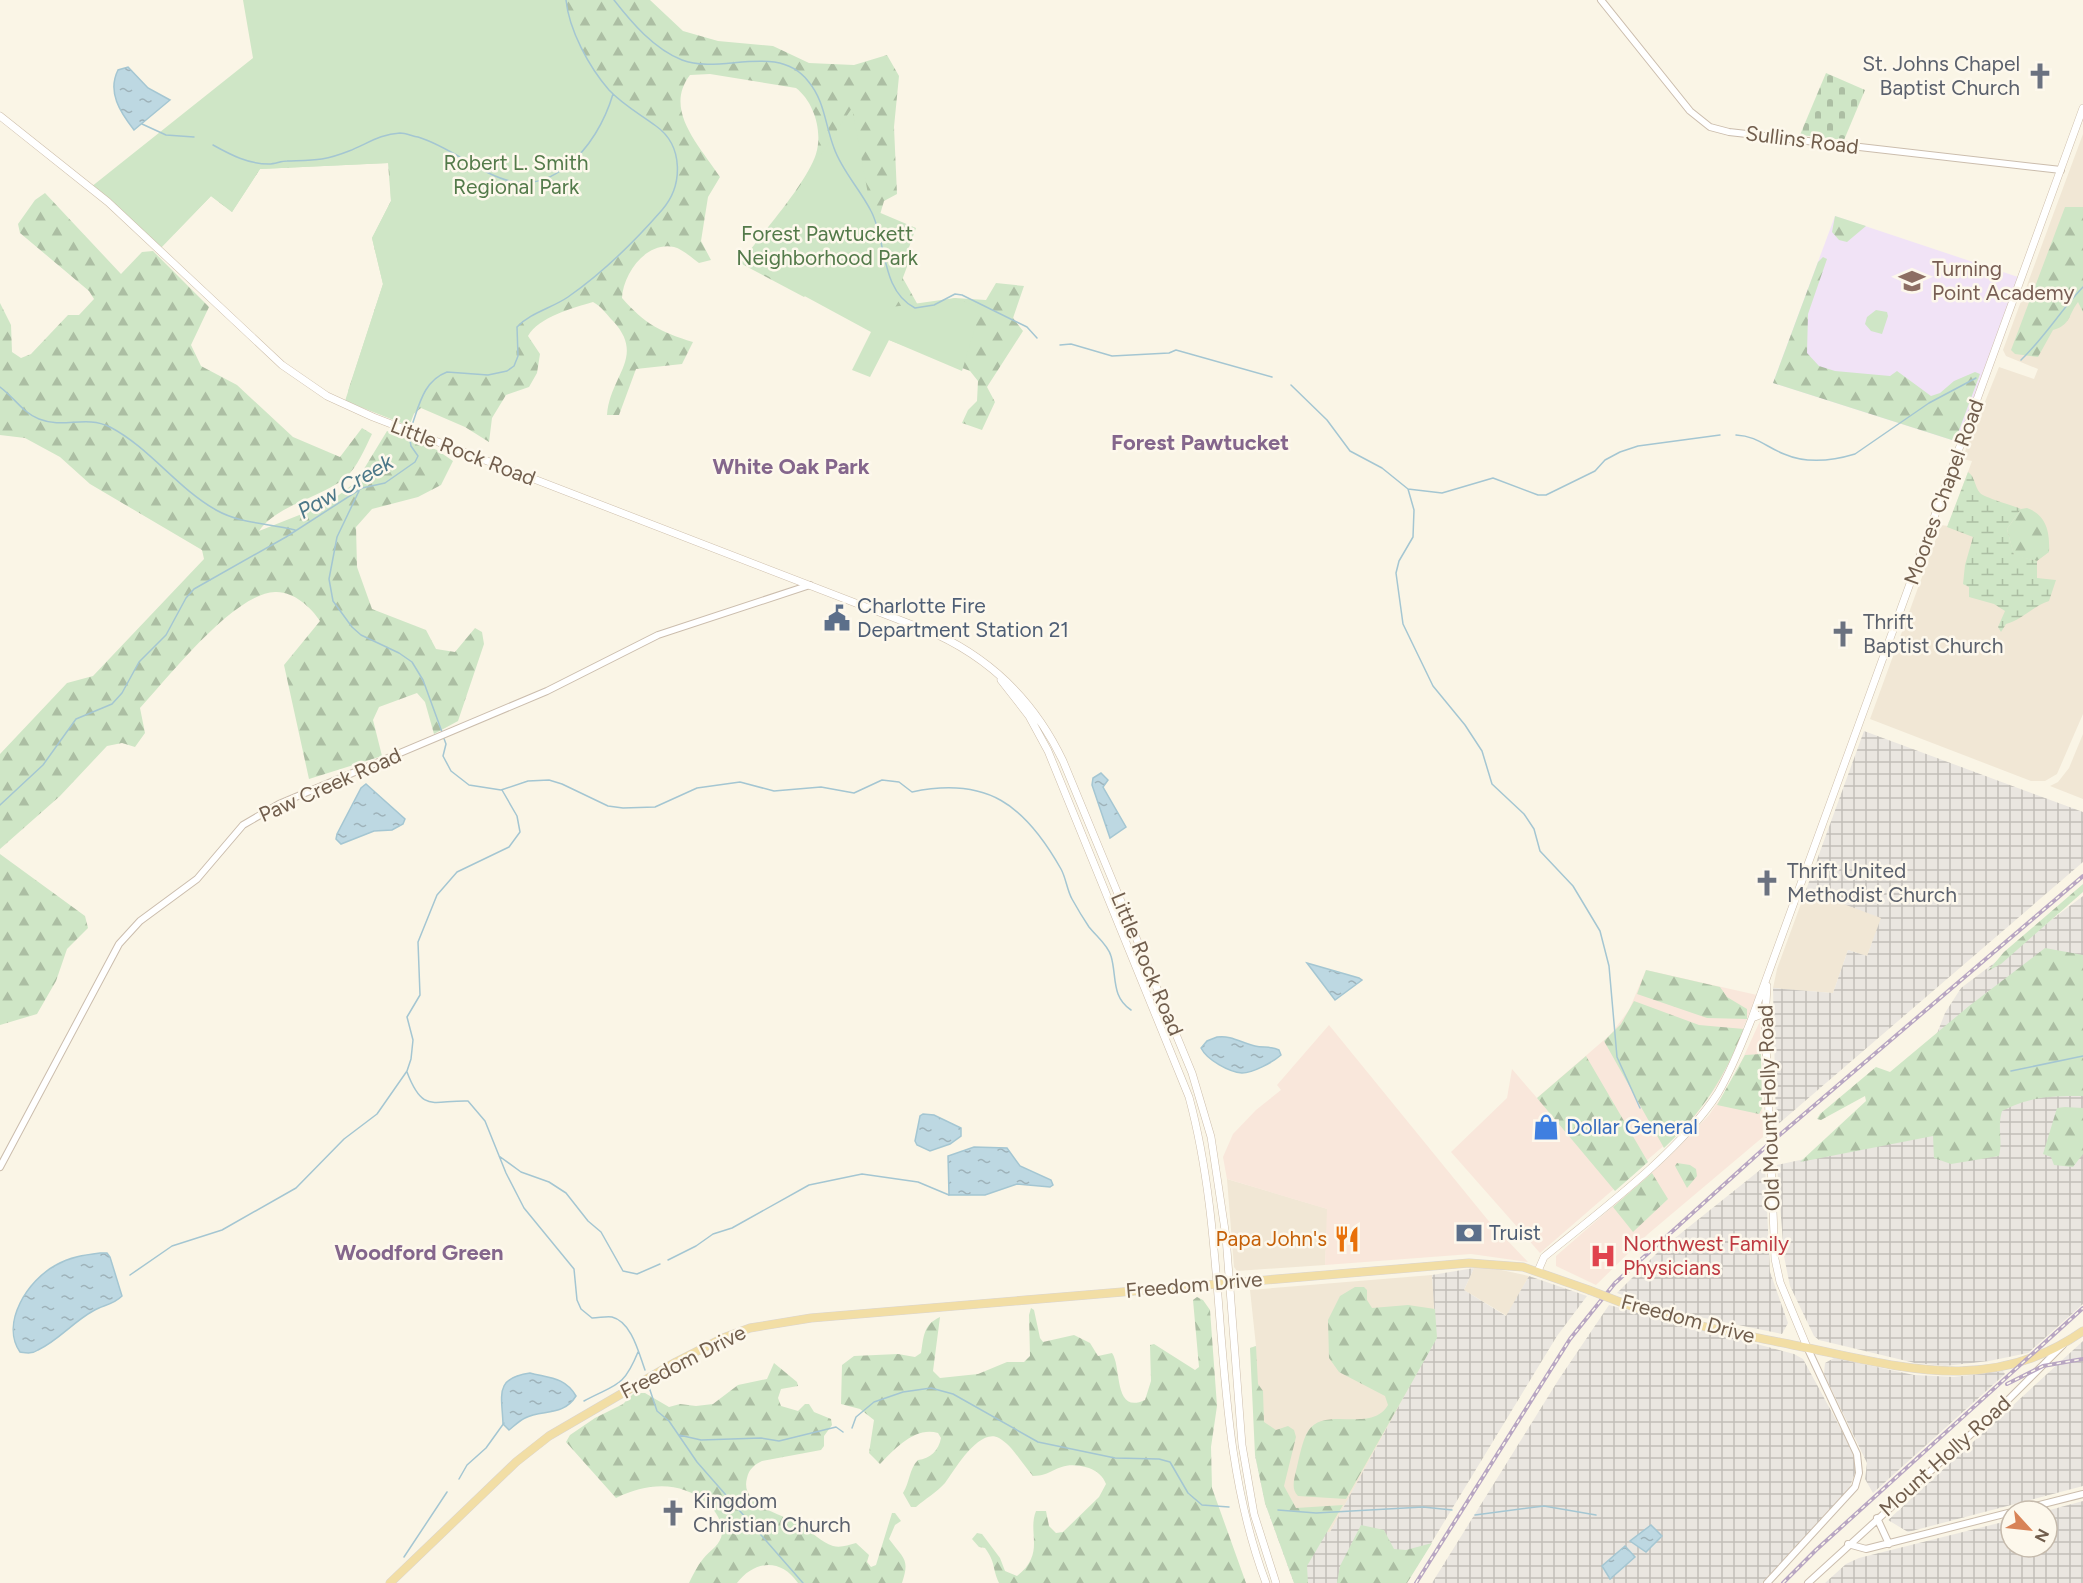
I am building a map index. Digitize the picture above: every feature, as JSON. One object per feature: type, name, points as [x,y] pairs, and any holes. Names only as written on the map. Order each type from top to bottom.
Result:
[{"type":"main road","name":"Moores Chapel Road","points":[[1768,977],[1811,852],[2083,108]]},
{"type":"main road","name":"Little Rock Road","points":[[0,116],[99,194],[263,349],[301,380],[344,405],[946,639],[964,648],[1024,697],[1054,743],[1192,1073],[1211,1137],[1220,1187],[1245,1463],[1254,1514],[1276,1583]]},
{"type":"main road","name":"Little Rock Road","points":[[996,673],[1029,716],[1048,751],[1177,1062],[1205,1162],[1226,1400],[1237,1477],[1252,1543],[1266,1583]]},
{"type":"main road","name":"Old Mount Holly Road","points":[[1768,977],[1765,1013],[1775,1259],[1780,1282],[1807,1347]]},
{"type":"main road","points":[[1538,1271],[1544,1257],[1650,1167],[1697,1120],[1730,1070],[1768,977]]},
{"type":"main road","points":[[1752,1018],[1765,1013]]},
{"type":"main road","name":"Freedom Drive","points":[[390,1583],[516,1462],[549,1436],[652,1375],[732,1334],[762,1325],[811,1318],[1469,1263],[1510,1265],[1538,1271],[1662,1316],[1887,1365],[1944,1372],[2001,1366],[2065,1342]]},
{"type":"main road","name":"Mount Holly Road","points":[[2065,1342],[2083,1331]]},
{"type":"street","name":"Sullins Road","points":[[1601,0],[1690,111],[1710,127],[1738,133],[2061,170]]},
{"type":"street","name":"Paw Creek Road","points":[[0,1167],[105,969],[130,930],[196,879],[229,839],[248,822],[303,793],[454,732],[565,683],[658,635],[811,585]]},
{"type":"street","name":"Mount Holly Road","points":[[1808,1583],[1848,1544],[2004,1404],[2065,1342]]},
{"type":"street","name":"Old Mount Holly Road","points":[[1767,1583],[1850,1493],[1859,1473],[1857,1454],[1807,1347]]},
{"type":"street","points":[[1848,1544],[1860,1549],[1888,1544],[2083,1494]]},
{"type":"street","points":[[1877,1518],[1888,1544]]},
{"type":"shaded area","points":[[2083,134],[2083,714],[2057,774],[2045,781],[2031,781],[1870,719],[1941,525],[1948,526],[1972,461],[1962,459],[1999,367],[2034,379],[2038,369],[2006,356],[2003,350]]},
{"type":"shaded area","points":[[1835,216],[2018,277],[1958,442],[1773,383]]},
{"type":"shaded area","points":[[1864,731],[2083,812],[2083,862],[1776,1126],[1773,988],[1833,993],[1848,950],[1867,956],[1881,918],[1806,890]]},
{"type":"shaded area","points":[[2083,734],[2083,799],[2050,786],[2058,782],[2069,768]]},
{"type":"shaded area","points":[[1806,890],[1882,917],[1867,956],[1848,950],[1833,993],[1773,988],[1777,969]]},
{"type":"shaded area","points":[[2083,896],[2083,1304],[2028,1353],[1989,1361],[1945,1366],[1915,1363],[1819,1340],[1814,1336],[1790,1286],[1784,1256],[1777,1165],[1936,1131],[1933,1044],[1945,1013],[1961,988]]},
{"type":"shaded area","points":[[1646,970],[1757,995],[1720,1082],[1690,1123],[1540,1253],[1451,1152],[1507,1098],[1512,1069],[1537,1098],[1611,1034],[1629,1010]]},
{"type":"shaded area","points":[[1760,1021],[1763,1137],[1648,1234],[1596,1285],[1556,1266],[1556,1256],[1667,1159],[1709,1115],[1733,1080]]},
{"type":"shaded area","points":[[1329,1025],[1487,1219],[1528,1262],[1471,1254],[1325,1265],[1327,1209],[1227,1179],[1223,1157],[1233,1134],[1256,1110],[1281,1090],[1277,1085]]},
{"type":"shaded area","points":[[1765,1166],[1770,1272],[1788,1323],[1782,1334],[1660,1309],[1617,1293],[1660,1250]]},
{"type":"shaded area","points":[[1227,1179],[1328,1209],[1325,1265],[1237,1271],[1234,1267]]},
{"type":"shaded area","points":[[1474,1268],[1492,1268],[1529,1276],[1507,1316],[1464,1290]]},
{"type":"shaded area","points":[[1474,1268],[1464,1290],[1506,1316],[1529,1276],[1587,1296],[1557,1336],[1407,1583],[1294,1583],[1265,1503],[1255,1455],[1265,1454],[1309,1532],[1330,1532],[1436,1338],[1432,1275]]},
{"type":"shaded area","points":[[1432,1275],[1437,1338],[1330,1532],[1309,1532],[1266,1454],[1250,1348],[1256,1346],[1250,1290]]},
{"type":"shaded area","points":[[1609,1305],[1794,1354],[1803,1359],[1855,1455],[1855,1473],[1849,1489],[1762,1583],[1432,1583],[1559,1379]]},
{"type":"shaded area","points":[[2083,1341],[2083,1486],[2034,1499],[1999,1499],[1999,1508],[1908,1532],[1888,1520]]},
{"type":"shaded area","points":[[1834,1358],[1914,1375],[1954,1377],[2003,1371],[2005,1374],[1873,1493],[1865,1479],[1867,1463],[1824,1374],[1825,1363]]},
{"type":"shaded area","points":[[2083,1501],[2083,1583],[1825,1583],[1846,1564],[1859,1558],[1999,1523],[1999,1559],[2059,1559],[2059,1507]]},
{"type":"green space","name":"Robert L. Smith Regional Park","points":[[243,0],[566,0],[574,31],[589,62],[599,76],[633,112],[656,126],[669,140],[676,158],[676,187],[664,207],[620,253],[572,294],[519,324],[515,333],[517,361],[510,370],[500,374],[450,373],[439,376],[422,393],[409,426],[345,401],[383,284],[372,238],[391,201],[389,163],[260,169],[232,212],[211,196],[159,250],[91,187],[253,58]]},
{"type":"green space","points":[[505,0],[650,0],[683,31],[718,41],[773,46],[809,63],[854,65],[887,55],[899,76],[894,127],[897,194],[884,201],[879,218],[900,273],[919,307],[955,298],[986,300],[996,283],[1024,286],[1013,318],[1023,331],[987,387],[995,402],[982,430],[962,423],[968,410],[977,401],[978,381],[970,371],[889,340],[809,292],[804,297],[740,263],[793,194],[816,154],[818,136],[815,118],[808,101],[796,88],[710,74],[690,75],[683,88],[680,101],[682,114],[687,128],[720,177],[708,197],[701,241],[711,260],[699,263],[677,248],[664,246],[646,254],[632,270],[623,289],[622,298],[654,326],[671,335],[693,342],[682,364],[636,369],[619,415],[607,415],[609,401],[624,366],[626,345],[613,321],[593,302],[548,318],[533,329],[528,336],[540,354],[537,373],[529,387],[506,395],[492,418],[489,442],[465,427],[421,408],[410,417],[348,391],[383,284],[372,238],[391,201],[388,163],[260,169],[232,212],[211,196],[174,234],[184,169]]},
{"type":"green space","points":[[1826,73],[1865,90],[1844,140],[1800,135]]},
{"type":"green space","name":"Forest Pawtuckett Neighborhood Park","points":[[852,108],[868,194],[864,206],[916,228],[907,253],[911,256],[892,307],[955,298],[981,308],[962,371],[889,340],[870,377],[852,370],[871,332],[747,265]]},
{"type":"green space","points":[[45,193],[121,274],[142,252],[153,251],[209,307],[191,345],[201,366],[237,385],[293,437],[340,457],[362,428],[372,434],[357,463],[345,478],[277,514],[259,531],[327,504],[356,482],[387,431],[437,450],[453,461],[441,485],[418,497],[372,509],[356,527],[357,567],[372,609],[426,630],[436,649],[455,652],[475,628],[482,632],[484,644],[458,721],[434,734],[425,702],[417,693],[379,707],[373,720],[382,756],[309,779],[284,665],[320,621],[307,605],[288,594],[275,592],[258,596],[221,621],[184,658],[140,708],[145,733],[135,747],[122,743],[107,746],[60,796],[0,849],[0,754],[67,683],[93,676],[204,559],[202,550],[90,484],[60,457],[25,438],[0,435],[0,303],[11,325],[12,352],[21,358],[31,354],[68,315],[79,315],[94,299],[89,291],[20,233],[18,224],[35,200]]},
{"type":"green space","points":[[2065,207],[2083,207],[2083,312],[2078,302],[2066,322],[2053,330],[2038,357],[2015,354],[2011,350]]},
{"type":"green space","points":[[1835,216],[1866,226],[1847,242],[1839,240],[1832,232]]},
{"type":"green space","points":[[1823,257],[1827,259],[1808,314],[1807,353],[1819,366],[1835,371],[1890,376],[1897,371],[1931,396],[1940,393],[1954,381],[1975,372],[1980,374],[1955,441],[1773,383],[1818,262]]},
{"type":"green space","points":[[1876,310],[1887,312],[1888,316],[1882,334],[1871,331],[1865,324],[1867,317]]},
{"type":"green space","points":[[1968,472],[1980,493],[2021,509],[2007,529],[2014,555],[2037,561],[2037,578],[2056,580],[2049,601],[2006,624],[2001,632],[1998,627],[2005,611],[1994,604],[1969,597],[1969,587],[1963,584],[1965,565],[1973,537],[1947,527]]},
{"type":"green space","points":[[2027,508],[2039,515],[2048,532],[2049,552],[2037,561],[2014,556],[2007,529],[2021,509]]},
{"type":"green space","points":[[0,854],[85,916],[88,928],[67,949],[56,981],[37,1014],[0,1025]]},
{"type":"green space","points":[[2083,884],[2083,892],[2001,964],[1988,971],[2004,952]]},
{"type":"green space","points":[[2045,948],[2083,955],[2083,1096],[2041,1098],[2022,1102],[2002,1111],[1999,1156],[1951,1164],[1934,1158],[1933,1136],[1800,1162],[1866,1101],[1865,1096],[1821,1120],[1817,1119],[1820,1114],[1876,1067],[1890,1072],[1969,1006]]},
{"type":"green space","points":[[1646,970],[1720,987],[1727,997],[1747,1009],[1747,1019],[1707,1018],[1637,994]]},
{"type":"green space","points":[[1634,1001],[1699,1025],[1744,1029],[1729,1063],[1711,1093],[1690,1121],[1664,1148],[1604,1041],[1621,1024]]},
{"type":"green space","points":[[1761,1054],[1762,1108],[1759,1114],[1717,1105],[1745,1055]]},
{"type":"green space","points":[[1586,1056],[1648,1162],[1615,1191],[1537,1098]]},
{"type":"green space","points":[[2057,1108],[2083,1108],[2083,1154],[2073,1167],[2054,1165],[2051,1157],[2043,1154]]},
{"type":"green space","points":[[1677,1163],[1690,1165],[1696,1169],[1697,1176],[1687,1188],[1675,1166]]},
{"type":"green space","points":[[1652,1173],[1668,1199],[1633,1232],[1613,1207]]},
{"type":"green space","points":[[1355,1287],[1364,1287],[1367,1290],[1367,1300],[1372,1308],[1408,1305],[1435,1309],[1437,1338],[1346,1499],[1298,1496],[1294,1490],[1294,1481],[1302,1445],[1308,1431],[1325,1420],[1371,1418],[1388,1405],[1385,1396],[1339,1372],[1329,1358],[1328,1320],[1340,1296]]},
{"type":"green space","points":[[1197,1297],[1203,1300],[1210,1310],[1217,1406],[1211,1447],[1212,1488],[1246,1583],[999,1583],[985,1548],[979,1547],[972,1539],[977,1533],[982,1534],[1000,1558],[1005,1571],[1017,1576],[1026,1568],[1031,1559],[1036,1511],[1046,1511],[1049,1526],[1056,1533],[1063,1532],[1099,1497],[1106,1484],[1101,1476],[1089,1468],[1070,1465],[1033,1476],[1009,1446],[999,1438],[991,1436],[975,1444],[945,1483],[916,1507],[911,1507],[903,1493],[911,1471],[918,1460],[930,1456],[938,1446],[941,1438],[938,1433],[922,1433],[906,1440],[880,1464],[869,1453],[874,1420],[860,1409],[841,1404],[842,1365],[854,1356],[898,1354],[915,1357],[921,1353],[927,1327],[940,1317],[933,1371],[940,1378],[978,1374],[1007,1362],[1024,1362],[1030,1356],[1029,1315],[1031,1308],[1034,1310],[1040,1338],[1043,1342],[1074,1335],[1090,1343],[1098,1356],[1112,1353],[1123,1395],[1128,1401],[1135,1403],[1145,1400],[1151,1381],[1150,1345],[1154,1344],[1195,1370],[1199,1367],[1193,1300]]},
{"type":"green space","points":[[1256,1346],[1258,1384],[1263,1391],[1264,1422],[1276,1430],[1288,1426],[1294,1430],[1296,1437],[1284,1486],[1296,1508],[1343,1505],[1307,1566],[1308,1583],[1294,1583],[1265,1503],[1255,1455],[1250,1348]]},
{"type":"green space","points":[[774,1363],[797,1382],[798,1386],[781,1389],[778,1398],[781,1406],[798,1411],[805,1404],[809,1404],[814,1412],[831,1419],[832,1425],[824,1436],[824,1446],[821,1450],[762,1461],[754,1466],[747,1478],[746,1488],[750,1496],[756,1503],[802,1525],[833,1546],[856,1543],[869,1555],[867,1562],[871,1567],[876,1565],[892,1513],[895,1513],[901,1521],[895,1525],[889,1539],[904,1560],[902,1583],[798,1583],[783,1569],[767,1565],[751,1570],[737,1583],[689,1583],[701,1562],[717,1544],[722,1533],[718,1517],[708,1504],[686,1491],[664,1486],[640,1489],[616,1498],[566,1442],[570,1435],[595,1418],[623,1404],[634,1393],[645,1393],[669,1407],[680,1404],[696,1406],[713,1404],[738,1385],[767,1379]]},
{"type":"green space","points":[[1361,1525],[1384,1530],[1394,1549],[1406,1550],[1432,1543],[1407,1583],[1337,1583],[1340,1566]]},
{"type":"water","points":[[128,67],[148,88],[170,100],[134,130],[120,109],[114,86],[118,70]]},
{"type":"water","points":[[1101,773],[1108,780],[1103,787],[1126,827],[1110,838],[1092,785],[1093,778]]},
{"type":"water","points":[[366,784],[405,819],[403,824],[392,830],[374,831],[341,844],[336,839],[337,834],[361,788]]},
{"type":"water","points":[[1307,963],[1359,978],[1362,980],[1335,1000]]},
{"type":"water","points":[[1217,1037],[1227,1037],[1255,1046],[1276,1049],[1281,1055],[1268,1064],[1247,1073],[1237,1072],[1213,1061],[1201,1048],[1207,1041]]},
{"type":"water","points":[[934,1115],[961,1128],[961,1136],[950,1144],[930,1151],[917,1145],[915,1141],[920,1116]]},
{"type":"water","points":[[974,1147],[1007,1148],[1020,1166],[1051,1180],[1053,1185],[1050,1187],[1017,1184],[985,1195],[949,1195],[948,1156]]},
{"type":"water","points":[[107,1253],[110,1257],[122,1296],[86,1315],[53,1341],[36,1351],[20,1352],[13,1328],[15,1316],[27,1291],[56,1265],[72,1258]]},
{"type":"water","points":[[530,1373],[562,1382],[576,1396],[565,1407],[532,1415],[509,1430],[503,1424],[502,1396],[505,1384],[518,1375]]},
{"type":"water","points":[[1651,1525],[1662,1536],[1646,1552],[1630,1541]]},
{"type":"water","points":[[1625,1546],[1635,1557],[1610,1579],[1602,1566]]},
{"type":"waterway","name":"Paw Creek","points":[[411,428],[423,395],[432,381],[439,376],[447,372],[488,375],[507,371],[514,366],[518,356],[517,327],[528,318],[568,297],[605,268],[662,210],[674,190],[677,166],[672,144],[665,134],[620,100],[602,81],[587,59],[576,36],[566,0]]},
{"type":"waterway","points":[[614,0],[653,42],[682,60],[697,64],[765,61],[781,63],[795,70],[808,81],[818,97],[837,156],[871,211],[890,277],[904,300],[915,308],[934,305],[955,294],[962,295],[1027,327],[1037,338]]},
{"type":"waterway","points":[[213,145],[247,161],[271,164],[332,157],[380,137],[402,133],[437,145],[491,174],[509,181],[528,183],[547,178],[575,159],[595,134],[606,114],[613,94]]},
{"type":"waterway","points":[[142,124],[166,135],[194,137]]},
{"type":"waterway","points":[[2021,360],[2083,287]]},
{"type":"waterway","points":[[1060,345],[1071,344],[1112,356],[1169,353],[1176,350],[1272,377]]},
{"type":"waterway","points":[[1736,435],[1750,437],[1784,454],[1802,459],[1828,460],[1855,454],[1929,403],[1976,378]]},
{"type":"waterway","points":[[1291,385],[1327,420],[1350,451],[1382,468],[1408,489],[1442,493],[1493,478],[1538,495],[1546,495],[1595,471],[1605,460],[1620,452],[1638,446],[1720,435]]},
{"type":"waterway","points":[[0,387],[28,413],[39,419],[57,423],[92,422],[110,427],[138,446],[202,501],[225,515],[295,530]]},
{"type":"waterway","name":"Paw Creek","points":[[0,805],[43,765],[76,719],[112,704],[122,693],[139,662],[166,635],[186,598],[194,589],[286,537],[362,488],[385,483],[415,462],[418,456],[411,446],[409,435]]},
{"type":"waterway","points":[[1408,489],[1414,510],[1413,537],[1399,561],[1396,573],[1403,624],[1433,686],[1465,725],[1482,751],[1492,784],[1524,814],[1534,829],[1540,851],[1573,886],[1600,931],[1609,966],[1617,1057],[1640,1108]]},
{"type":"waterway","points":[[359,491],[337,537],[329,579],[333,601],[352,627],[361,635],[399,653],[412,662],[423,680],[442,732]]},
{"type":"waterway","points":[[443,736],[446,744],[443,756],[451,771],[469,785],[501,790],[528,781],[549,780],[608,806],[623,808],[655,807],[697,788],[740,782],[774,791],[821,787],[854,793],[882,780],[899,782],[912,792],[938,788],[962,788],[983,792],[1001,800],[1018,812],[1047,847],[1061,869],[1070,895],[1078,909],[1089,927],[1105,944],[1113,964],[1117,992],[1120,999],[1131,1010]]},
{"type":"waterway","points":[[130,1275],[172,1246],[222,1230],[296,1188],[344,1139],[377,1114],[407,1071],[411,1059],[413,1040],[407,1017],[420,995],[418,942],[437,895],[457,872],[509,847],[520,832],[517,816],[502,790]]},
{"type":"waterway","points":[[2011,1071],[2083,1056]]},
{"type":"waterway","points":[[407,1072],[418,1094],[424,1099],[430,1102],[468,1101],[485,1121],[506,1173],[524,1208],[574,1269],[577,1300],[581,1309],[592,1318],[612,1317],[625,1325],[634,1339],[645,1370]]},
{"type":"waterway","points":[[499,1156],[521,1172],[549,1182],[566,1193],[588,1221],[601,1232],[623,1271],[637,1274],[660,1264]]},
{"type":"waterway","points":[[668,1260],[696,1246],[713,1234],[732,1228],[809,1185],[862,1174],[918,1182],[949,1195]]},
{"type":"waterway","points":[[584,1401],[617,1384],[628,1373],[638,1352]]},
{"type":"waterway","points":[[648,1384],[657,1411],[669,1421],[697,1462],[803,1583]]},
{"type":"waterway","points":[[852,1428],[856,1417],[874,1402],[903,1392],[931,1388],[953,1394],[1038,1442],[1115,1458],[1159,1459],[1170,1462],[1188,1493],[1202,1505],[1229,1507]]},
{"type":"waterway","points":[[459,1479],[467,1465],[486,1448],[504,1423]]},
{"type":"waterway","points":[[679,1435],[701,1440],[761,1438],[779,1441],[836,1427],[843,1432]]},
{"type":"waterway","points":[[404,1557],[447,1492]]},
{"type":"waterway","points":[[1475,1515],[1544,1506],[1596,1515]]},
{"type":"waterway","points":[[1278,1510],[1316,1513],[1423,1507],[1452,1510]]},
{"type":"railway","points":[[1416,1583],[1570,1339],[1615,1283],[1769,1144],[2083,876]]},
{"type":"railway","points":[[1783,1583],[1816,1550],[2083,1308]]},
{"type":"railway","points":[[2007,1384],[2043,1366],[2083,1359]]},
{"type":"place","name":"St. Johns Chapel Baptist Church","points":[[2040,76]]},
{"type":"place","name":"Turning Point Academy","points":[[1912,281]]},
{"type":"place","name":"Charlotte Fire Department Station 21","points":[[837,618]]},
{"type":"place","name":"Thrift Baptist Church","points":[[1843,634]]},
{"type":"place","name":"Thrift United Methodist Church","points":[[1767,883]]},
{"type":"place","name":"Dollar General","points":[[1546,1127]]},
{"type":"place","name":"Truist","points":[[1469,1233]]},
{"type":"place","name":"Papa John's","points":[[1347,1239]]},
{"type":"place","name":"Northwest Family Physicians","points":[[1603,1256]]},
{"type":"place","name":"Kingdom Christian Church","points":[[673,1513]]},
{"type":"district","name":"Forest Pawtucket","points":[[1200,442]]},
{"type":"district","name":"White Oak Park","points":[[791,466]]},
{"type":"district","name":"Woodford Green","points":[[419,1252]]}]
